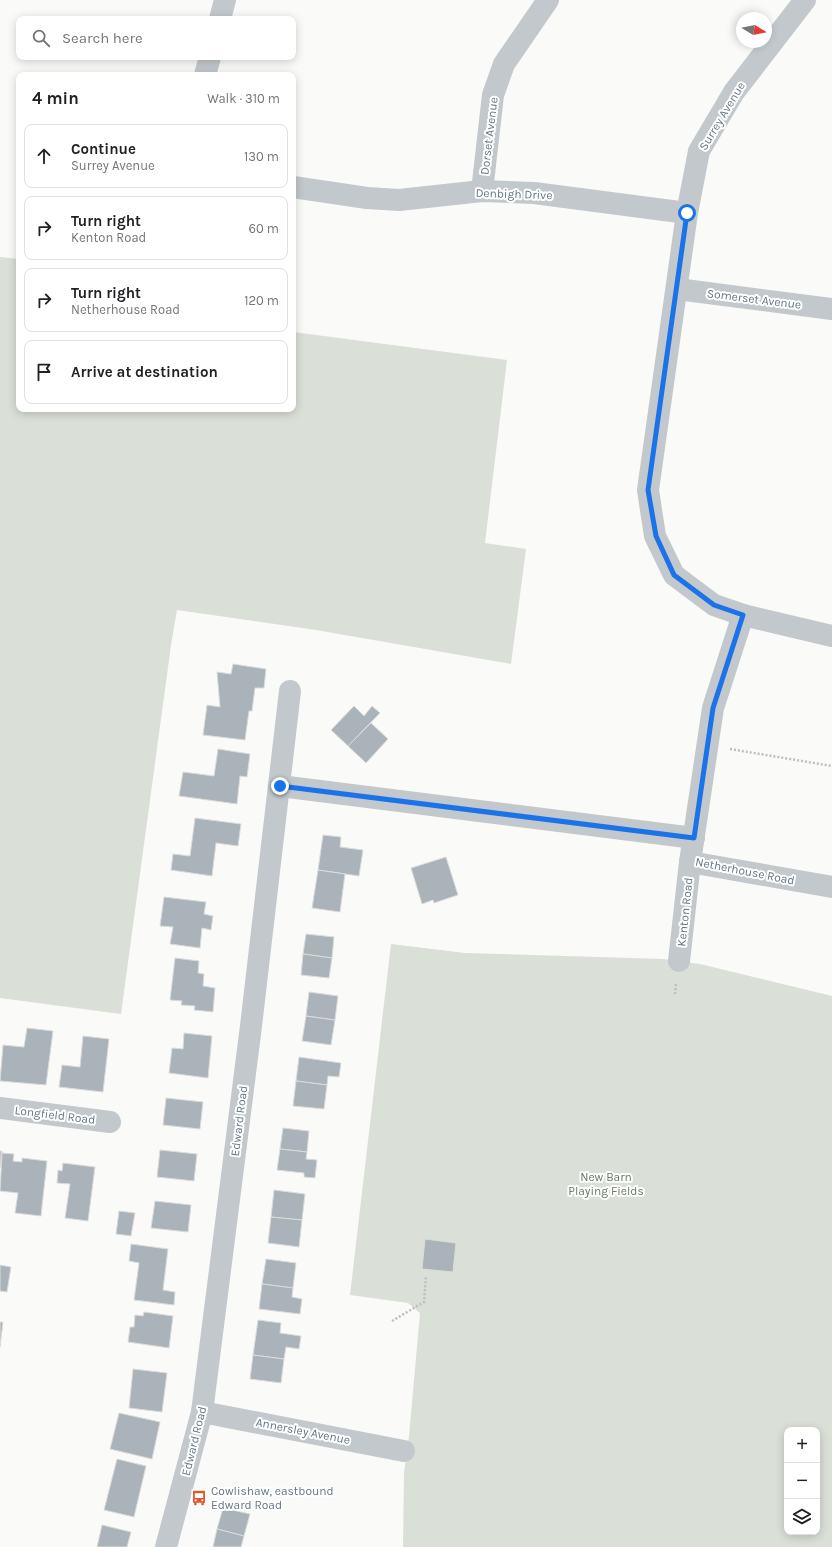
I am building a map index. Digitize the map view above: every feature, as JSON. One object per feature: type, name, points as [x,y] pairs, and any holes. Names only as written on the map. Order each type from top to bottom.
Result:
[{"type":"street","points":[[221,16],[225,0]]},
{"type":"street","name":"Dorset Avenue","points":[[482,191],[495,89],[504,64],[548,0]]},
{"type":"street","name":"Surrey Avenue","points":[[804,0],[734,92],[700,151],[687,213],[648,490],[656,536],[674,575],[714,605],[743,615],[832,636]]},
{"type":"street","points":[[206,72],[209,60]]},
{"type":"street","name":"Denbigh Drive","points":[[296,187],[368,198],[399,200],[482,191],[534,193],[687,213]]},
{"type":"street","name":"Somerset Avenue","points":[[677,289],[832,309]]},
{"type":"street","points":[[694,838],[713,708],[743,615]]},
{"type":"street","name":"Edward Road","points":[[166,1547],[202,1412],[280,786],[290,691]]},
{"type":"street","name":"Netherhouse Road","points":[[280,786],[694,838],[690,862],[832,887]]},
{"type":"street","name":"Kenton Road","points":[[679,961],[690,862]]},
{"type":"street","name":"Longfield Road","points":[[0,1108],[110,1122]]},
{"type":"street","name":"Annersley Avenue","points":[[202,1412],[404,1451]]},
{"type":"path","points":[[708,746],[832,766]]},
{"type":"path","points":[[392,1321],[424,1302],[426,1276]]},
{"type":"green space","points":[[0,257],[16,259],[16,412],[296,412],[296,332],[507,360],[485,543],[526,549],[511,664],[316,630],[177,610],[121,1014],[0,998]]},
{"type":"green space","name":"New Barn Playing Fields","points":[[391,944],[465,953],[663,959],[700,964],[832,996],[832,1547],[403,1547],[404,1473],[409,1436],[420,1313],[408,1303],[350,1295]]},
{"type":"building","points":[[233,664],[266,669],[264,688],[255,688],[252,711],[249,711],[245,740],[203,735],[207,705],[220,707],[217,672],[231,674]]},
{"type":"building","points":[[354,706],[364,716],[372,706],[380,713],[348,746],[331,730]]},
{"type":"building","points":[[371,723],[388,739],[366,763],[348,746]]},
{"type":"building","points":[[218,749],[250,754],[247,777],[240,776],[237,804],[179,796],[183,772],[214,776]]},
{"type":"building","points":[[195,818],[241,824],[238,846],[216,843],[212,876],[171,870],[173,854],[190,856]]},
{"type":"building","points":[[323,835],[341,837],[340,847],[363,850],[359,876],[318,870]]},
{"type":"building","points":[[446,857],[458,895],[434,903],[433,900],[422,904],[411,868]]},
{"type":"building","points":[[318,870],[345,874],[340,912],[312,908]]},
{"type":"building","points":[[164,897],[206,902],[204,914],[213,916],[211,930],[202,928],[200,948],[170,944],[173,927],[160,926]]},
{"type":"building","points":[[306,934],[334,937],[332,958],[303,954]]},
{"type":"building","points":[[303,954],[332,958],[329,978],[301,975]]},
{"type":"building","points":[[175,958],[199,961],[198,973],[204,974],[203,986],[215,988],[213,1012],[194,1010],[195,1006],[181,1005],[182,1001],[170,1000]]},
{"type":"building","points":[[309,992],[338,996],[335,1020],[306,1016]]},
{"type":"building","points":[[306,1016],[335,1020],[331,1045],[302,1041]]},
{"type":"building","points":[[27,1028],[53,1031],[46,1085],[0,1081],[3,1045],[24,1047]]},
{"type":"building","points":[[184,1033],[212,1036],[208,1078],[169,1073],[172,1048],[183,1049]]},
{"type":"building","points":[[83,1036],[109,1039],[103,1092],[59,1087],[62,1065],[80,1067]]},
{"type":"building","points":[[299,1057],[341,1063],[339,1077],[328,1076],[327,1085],[296,1081]]},
{"type":"building","points":[[296,1081],[327,1085],[324,1109],[293,1106]]},
{"type":"building","points":[[166,1098],[203,1102],[200,1129],[163,1125]]},
{"type":"building","points":[[283,1128],[309,1131],[307,1152],[280,1149]]},
{"type":"building","points":[[280,1149],[307,1152],[306,1159],[317,1160],[315,1178],[304,1177],[304,1173],[277,1170]]},
{"type":"building","points":[[160,1150],[197,1154],[194,1181],[157,1177]]},
{"type":"building","points":[[0,1151],[2,1151],[0,1168]]},
{"type":"building","points":[[2,1153],[14,1154],[13,1161],[22,1162],[22,1158],[47,1161],[41,1216],[15,1213],[18,1193],[0,1191]]},
{"type":"building","points":[[63,1163],[95,1167],[88,1221],[65,1218],[70,1184],[57,1183],[58,1170],[62,1171]]},
{"type":"building","points":[[274,1190],[305,1194],[302,1220],[271,1217]]},
{"type":"building","points":[[155,1201],[191,1205],[188,1232],[151,1228]]},
{"type":"building","points":[[119,1211],[135,1213],[131,1236],[116,1234]]},
{"type":"building","points":[[271,1217],[302,1220],[299,1247],[268,1243]]},
{"type":"building","points":[[425,1239],[456,1243],[453,1272],[422,1269]]},
{"type":"building","points":[[131,1244],[168,1249],[163,1290],[175,1292],[174,1305],[134,1300],[139,1263],[129,1261]]},
{"type":"building","points":[[266,1259],[296,1263],[293,1288],[262,1284]]},
{"type":"building","points":[[0,1265],[11,1267],[7,1292],[0,1291]]},
{"type":"building","points":[[262,1284],[293,1288],[292,1297],[302,1299],[300,1314],[259,1309]]},
{"type":"building","points":[[144,1312],[173,1316],[169,1348],[128,1342],[130,1327],[134,1327],[135,1315],[143,1316]]},
{"type":"building","points":[[258,1320],[281,1323],[280,1333],[301,1336],[299,1349],[286,1347],[284,1359],[253,1355]]},
{"type":"building","points":[[0,1322],[3,1322],[0,1347]]},
{"type":"building","points":[[253,1355],[284,1359],[281,1383],[250,1379]]},
{"type":"building","points":[[133,1369],[167,1373],[162,1412],[129,1408]]},
{"type":"building","points":[[119,1413],[160,1422],[152,1459],[110,1449]]},
{"type":"building","points":[[117,1459],[146,1466],[134,1517],[104,1510]]},
{"type":"building","points":[[223,1508],[250,1514],[244,1536],[217,1529]]},
{"type":"building","points":[[102,1525],[131,1532],[127,1547],[97,1547]]},
{"type":"building","points":[[217,1529],[244,1536],[241,1547],[213,1547]]},
{"type":"place","name":"Cowlishaw, eastbound Edward Road","points":[[199,1498]]},
{"type":"route","points":[[280,786],[694,838],[713,708],[743,615],[714,605],[674,575],[656,536],[648,490],[687,213]]}]
